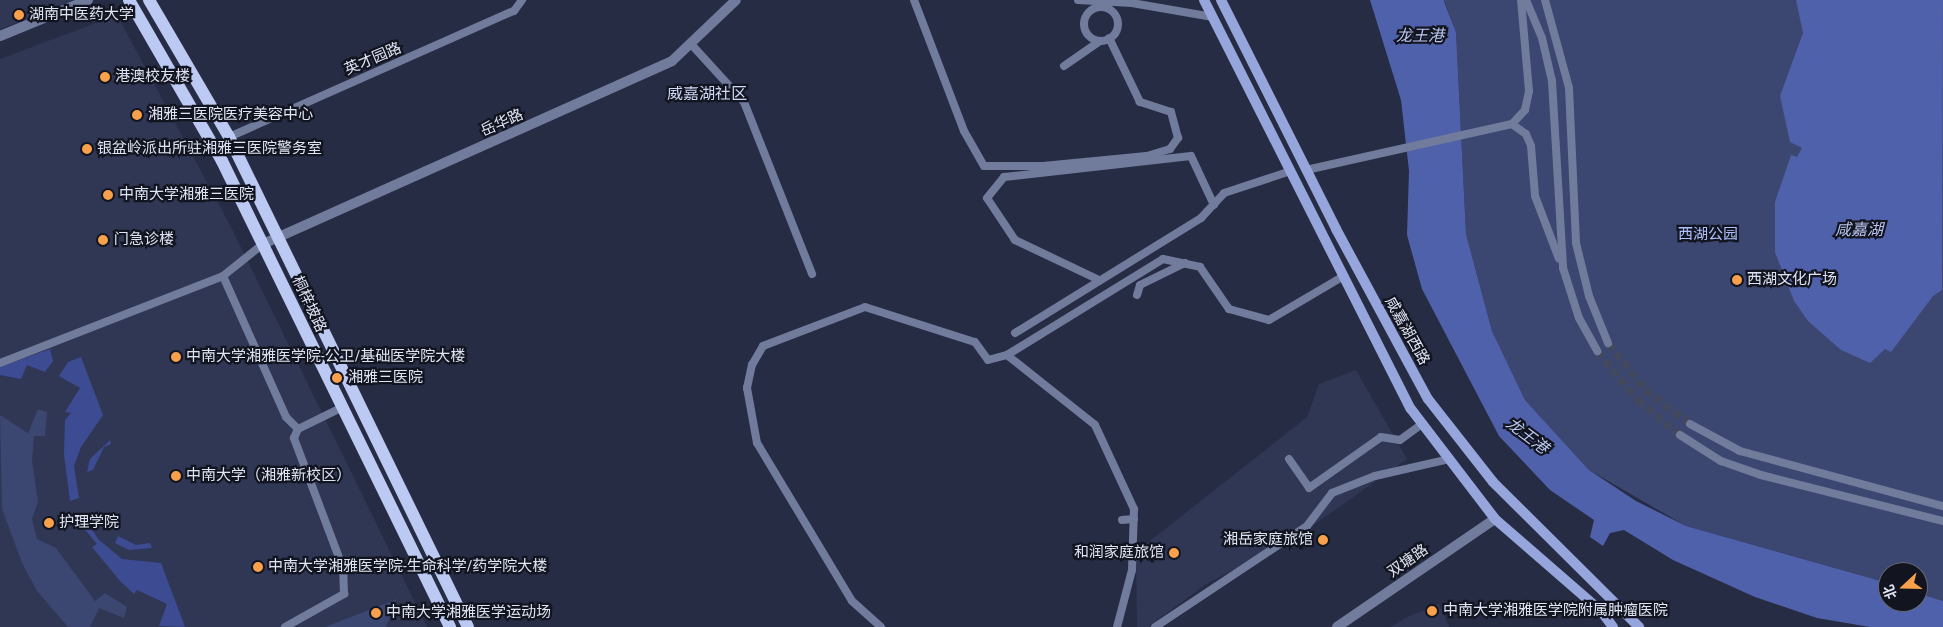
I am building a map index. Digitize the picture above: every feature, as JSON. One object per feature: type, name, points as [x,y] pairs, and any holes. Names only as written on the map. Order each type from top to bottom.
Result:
[{"type":"main road","name":"桐梓坡路","points":[[129,0],[200,121],[263,244],[341,408],[450,627]]},
{"type":"main road","name":"桐梓坡路","points":[[149,0],[229,137],[468,627]]},
{"type":"main road","points":[[1204,0],[1288,172],[1342,277],[1422,424],[1495,519],[1601,611],[1613,627]]},
{"type":"main road","name":"咸嘉湖西路","points":[[1221,0],[1397,346],[1460,444],[1638,627]]},
{"type":"street","points":[[0,36],[88,0]]},
{"type":"street","name":"英才园路","points":[[229,137],[514,11],[522,0]]},
{"type":"street","name":"岳华路","points":[[263,244],[672,61],[736,0]]},
{"type":"street","points":[[914,0],[964,131],[984,166],[1043,166],[1146,156],[1170,149],[1178,138],[1171,112],[1140,102],[1109,38]]},
{"type":"street","points":[[1078,0],[1132,3],[1213,17]]},
{"type":"street","points":[[1306,170],[1397,147],[1512,124],[1525,110],[1529,91],[1521,0]]},
{"type":"street","points":[[1526,0],[1542,38],[1552,81],[1563,268]]},
{"type":"street","points":[[1545,0],[1569,88],[1576,244],[1589,296],[1608,343]]},
{"type":"street","points":[[1064,66],[1100,41],[1109,38],[1117,27],[1115,16],[1107,8],[1096,8],[1087,14],[1084,25],[1089,36],[1100,41]]},
{"type":"street","points":[[691,44],[744,102],[812,274]]},
{"type":"street","points":[[1512,124],[1526,134],[1531,146],[1535,196],[1563,268],[1578,318],[1597,351]]},
{"type":"street","points":[[1097,279],[1015,240],[987,198],[1004,177],[1191,156],[1214,204]]},
{"type":"street","points":[[1015,333],[1097,279],[1201,218],[1224,193],[1288,172]]},
{"type":"street","points":[[0,363],[223,276],[263,244]]},
{"type":"street","points":[[881,627],[852,601],[757,443],[748,388],[752,365],[763,346],[865,307],[975,342],[988,360],[1007,355],[1163,259],[1187,262],[1200,268],[1229,309],[1268,320],[1342,277]]},
{"type":"street","points":[[1137,295],[1140,285],[1187,262]]},
{"type":"street","points":[[223,276],[286,418],[298,429]]},
{"type":"street","points":[[1007,355],[1095,425],[1134,509],[1132,570],[1117,627]]},
{"type":"street","points":[[285,627],[344,594],[343,568],[294,438],[298,429],[341,408]]},
{"type":"street","points":[[1289,459],[1309,488],[1381,438],[1400,440],[1422,424]]},
{"type":"street","points":[[1690,424],[1740,451],[1943,506]]},
{"type":"street","points":[[1680,436],[1721,461],[1761,475],[1943,521]]},
{"type":"street","points":[[1155,627],[1307,526],[1332,493],[1375,476],[1450,459]]},
{"type":"street","points":[[1122,520],[1134,519]]},
{"type":"street","name":"双塘路","points":[[1337,627],[1495,519]]},
{"type":"shaded area","name":"湖南中医药大学","points":[[0,0],[78,0],[0,29]]},
{"type":"shaded area","name":"中南大学（湘雅新校区）","points":[[117,15],[230,225],[427,627],[0,627],[0,59]]},
{"type":"shaded area","points":[[50,349],[53,361],[45,372],[27,365],[21,379],[0,375],[0,367]]},
{"type":"shaded area","points":[[81,357],[103,415],[81,447],[74,466],[79,498],[70,501],[64,455],[65,420],[71,413],[65,412],[80,388],[59,376],[68,362]]},
{"type":"shaded area","points":[[1356,370],[1407,459],[1295,538],[1206,584],[1148,627],[1137,627],[1136,552],[1307,417],[1319,384]]},
{"type":"shaded area","points":[[110,440],[111,444],[104,447],[93,470],[87,472],[90,459]]},
{"type":"shaded area","points":[[89,524],[98,539],[122,559],[161,563],[185,627],[159,626],[167,604],[137,590],[134,594],[120,581],[92,547],[97,544],[82,526]]},
{"type":"shaded area","points":[[118,536],[136,545],[150,543],[152,548],[129,550],[115,543]]},
{"type":"shaded area","name":"中南大学湘雅医学院附属肿瘤医院","points":[[1439,604],[1449,627],[1391,627],[1405,618]]},
{"type":"green space","name":"西湖公园","points":[[1444,0],[1943,0],[1943,601],[1928,596],[1928,562],[1878,562],[1878,580],[1686,526],[1589,470],[1525,400],[1492,331],[1466,234],[1456,32]]},
{"type":"green space","points":[[38,409],[47,412],[45,436],[34,436],[32,460],[38,502],[32,519],[37,539],[56,548],[95,601],[105,593],[127,607],[124,618],[99,608],[90,627],[68,627],[37,591],[22,563],[2,509],[0,415],[28,433]]},
{"type":"green space","name":"中南大学湘雅医学运动场","points":[[397,599],[386,627],[325,627]]},
{"type":"water","name":"龙王港","points":[[1370,0],[1444,0],[1456,32],[1466,234],[1492,331],[1525,400],[1589,470],[1636,501],[1686,526],[1878,580],[1878,612],[1928,612],[1928,596],[1943,601],[1943,627],[1870,627],[1817,618],[1755,597],[1673,560],[1624,530],[1610,533],[1603,546],[1590,537],[1594,520],[1550,490],[1499,436],[1422,289],[1407,235],[1409,171],[1401,100]]},
{"type":"water","name":"咸嘉湖","points":[[1796,0],[1943,0],[1942,290],[1933,296],[1891,352],[1885,349],[1870,363],[1841,350],[1808,321],[1794,301],[1775,252],[1775,202],[1791,155],[1797,157],[1802,148],[1790,142],[1780,96],[1803,33]]},
{"type":"tunnel","points":[[1608,343],[1645,390],[1690,424]]},
{"type":"tunnel","points":[[1597,351],[1637,400],[1680,435]]},
{"type":"place","name":"湖南中医药大学","points":[[19,15]]},
{"type":"place","name":"港澳校友楼","points":[[105,77]]},
{"type":"place","name":"湘雅三医院医疗美容中心","points":[[137,115]]},
{"type":"place","name":"银盆岭派出所驻湘雅三医院警务室","points":[[87,149]]},
{"type":"place","name":"中南大学湘雅三医院","points":[[108,195]]},
{"type":"place","name":"门急诊楼","points":[[103,240]]},
{"type":"place","name":"西湖文化广场","points":[[1737,280]]},
{"type":"place","name":"中南大学湘雅医学院-公卫/基础医学院大楼","points":[[176,357]]},
{"type":"place","name":"湘雅三医院","points":[[337,378]]},
{"type":"place","name":"中南大学（湘雅新校区）","points":[[176,476]]},
{"type":"place","name":"护理学院","points":[[49,523]]},
{"type":"place","name":"湘岳家庭旅馆","points":[[1323,540]]},
{"type":"place","name":"和润家庭旅馆","points":[[1174,553]]},
{"type":"place","name":"中南大学湘雅医学院-生命科学/药学院大楼","points":[[258,567]]},
{"type":"place","name":"中南大学湘雅医学院附属肿瘤医院","points":[[1432,611]]},
{"type":"place","name":"中南大学湘雅医学运动场","points":[[376,613]]},
{"type":"district","name":"威嘉湖社区","points":[[707,94]]}]
